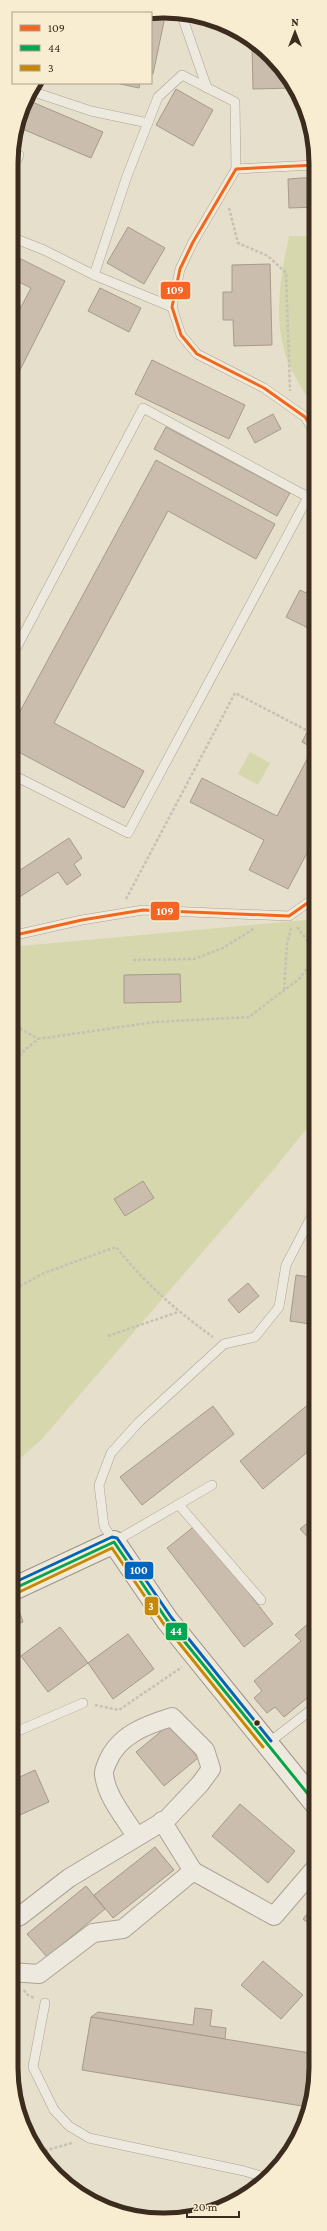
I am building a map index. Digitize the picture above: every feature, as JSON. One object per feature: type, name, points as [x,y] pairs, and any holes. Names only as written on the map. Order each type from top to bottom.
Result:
[{"type":"main road","points":[[18,1587],[114,1542],[167,1620],[309,1795]]},
{"type":"street","points":[[18,1917],[69,1878],[136,1836],[167,1819],[200,1784],[211,1769],[205,1750],[172,1717],[144,1726],[122,1740],[109,1758],[103,1773],[108,1790],[136,1836]]},
{"type":"street","points":[[162,1821],[193,1871],[274,1916],[309,1875]]},
{"type":"street","points":[[18,1972],[39,1974],[93,1933],[123,1929],[193,1871]]},
{"type":"lane","points":[[183,19],[207,88]]},
{"type":"lane","points":[[94,275],[127,176],[158,97],[182,75],[235,102],[236,169],[225,186],[180,269],[172,307],[181,335],[197,354],[264,388],[305,417],[309,424]]},
{"type":"lane","points":[[36,93],[91,111],[148,123]]},
{"type":"lane","points":[[236,169],[309,165]]},
{"type":"lane","points":[[18,240],[44,250],[94,275],[172,307]]},
{"type":"lane","points":[[18,645],[143,408],[308,497],[128,833],[18,778]]},
{"type":"lane","points":[[18,934],[82,920],[143,910],[289,916],[309,902]]},
{"type":"lane","points":[[212,1485],[114,1542],[104,1526],[99,1485],[111,1453],[139,1422],[224,1344],[255,1337],[279,1307],[286,1265],[309,1221]]},
{"type":"lane","points":[[179,1505],[261,1600]]},
{"type":"lane","points":[[18,1731],[83,1703]]},
{"type":"lane","points":[[267,1744],[309,1711]]},
{"type":"lane","points":[[46,2003],[33,2067],[54,2110],[69,2126],[89,2138],[244,2171],[260,2176]]},
{"type":"path","points":[[225,186],[230,214],[238,243],[268,256],[286,272],[291,407]]},
{"type":"path","points":[[119,914],[235,693],[308,731]]},
{"type":"path","points":[[133,960],[194,959],[223,948],[276,915]]},
{"type":"path","points":[[284,991],[287,944],[293,921],[309,943]]},
{"type":"path","points":[[18,1056],[38,1039],[156,1022],[249,1017],[299,979],[309,966]]},
{"type":"path","points":[[18,1027],[38,1039]]},
{"type":"path","points":[[18,1288],[44,1273],[116,1247],[144,1280],[178,1312],[224,1344]]},
{"type":"path","points":[[108,1336],[178,1312]]},
{"type":"path","points":[[83,1703],[119,1710],[196,1657]]},
{"type":"path","points":[[45,2151],[89,2138]]},
{"type":"green space","points":[[289,236],[309,236],[309,400],[289,364],[284,348],[279,316],[279,300]]},
{"type":"green space","points":[[250,752],[270,763],[258,785],[238,774]]},
{"type":"green space","points":[[309,920],[309,1126],[274,1169],[41,1440],[18,1460],[18,950],[21,946]]},
{"type":"building","points":[[152,18],[165,18],[153,74]]},
{"type":"building","points":[[252,48],[273,68],[288,88],[253,89]]},
{"type":"building","points":[[121,84],[140,84],[139,88]]},
{"type":"building","points":[[176,89],[213,110],[193,146],[156,125]]},
{"type":"building","points":[[32,102],[103,132],[91,158],[22,129]]},
{"type":"building","points":[[309,178],[309,207],[289,208],[288,179]]},
{"type":"building","points":[[128,227],[165,248],[144,284],[107,263]]},
{"type":"building","points":[[18,258],[65,281],[18,374],[18,313],[31,288],[18,282]]},
{"type":"building","points":[[270,264],[272,345],[234,346],[233,320],[223,320],[223,292],[232,292],[232,265]]},
{"type":"building","points":[[100,288],[141,308],[129,332],[88,311]]},
{"type":"building","points":[[152,360],[245,405],[229,439],[135,394]]},
{"type":"building","points":[[273,414],[281,429],[255,443],[247,428]]},
{"type":"building","points":[[166,427],[290,493],[277,516],[154,449]]},
{"type":"building","points":[[156,460],[275,524],[256,559],[168,511],[54,723],[144,771],[124,808],[18,752],[18,715]]},
{"type":"building","points":[[309,587],[309,628],[286,617],[300,590],[306,593]]},
{"type":"building","points":[[309,729],[309,746],[302,742]]},
{"type":"building","points":[[309,756],[309,849],[288,889],[249,870],[264,840],[190,802],[202,778],[277,816]]},
{"type":"building","points":[[69,838],[82,858],[74,864],[81,875],[67,885],[58,872],[18,898],[18,871]]},
{"type":"building","points":[[180,974],[181,1002],[124,1003],[124,975]]},
{"type":"building","points":[[143,1181],[154,1198],[125,1216],[114,1199]]},
{"type":"building","points":[[296,1275],[309,1277],[309,1324],[290,1321]]},
{"type":"building","points":[[248,1283],[259,1296],[239,1313],[228,1300]]},
{"type":"building","points":[[309,1404],[309,1451],[263,1489],[240,1461]]},
{"type":"building","points":[[213,1406],[234,1434],[142,1505],[120,1477]]},
{"type":"building","points":[[309,1522],[309,1539],[300,1529]]},
{"type":"building","points":[[196,1525],[273,1624],[244,1647],[167,1548]]},
{"type":"building","points":[[18,1608],[23,1622],[18,1624]]},
{"type":"building","points":[[309,1623],[309,1696],[284,1717],[275,1707],[267,1713],[254,1698],[262,1691],[254,1681],[301,1641],[295,1635]]},
{"type":"building","points":[[60,1627],[88,1663],[48,1692],[21,1656]]},
{"type":"building","points":[[128,1634],[154,1669],[113,1699],[88,1663]]},
{"type":"building","points":[[170,1724],[198,1758],[164,1786],[136,1752]]},
{"type":"building","points":[[35,1770],[49,1802],[18,1816],[18,1778]]},
{"type":"building","points":[[240,1804],[295,1851],[268,1883],[212,1836]]},
{"type":"building","points":[[155,1847],[174,1870],[113,1918],[94,1895]]},
{"type":"building","points":[[86,1886],[105,1909],[47,1957],[27,1934]]},
{"type":"building","points":[[309,1912],[309,1924],[303,1919]]},
{"type":"building","points":[[263,1961],[303,1995],[281,2019],[241,1985]]},
{"type":"building","points":[[195,2008],[212,2010],[210,2026],[226,2028],[225,2039],[91,2017],[98,2012],[193,2025]]},
{"type":"building","points":[[91,2017],[309,2053],[309,2077],[304,2106],[82,2070]]},
{"type":"transit line","name":"109","points":[[309,165],[236,169],[193,242],[180,269],[172,307],[181,335],[197,354],[264,388],[305,417],[309,423]]},
{"type":"transit line","name":"109","points":[[18,934],[82,920],[143,910],[289,916],[309,902]]},
{"type":"transit line","name":"100","points":[[18,1581],[112,1537],[117,1538],[171,1617],[271,1741]]},
{"type":"transit line","name":"44","points":[[18,1587],[114,1542],[167,1620],[309,1795]]},
{"type":"transit line","name":"3","points":[[18,1593],[112,1548],[163,1623],[263,1747]]}]
